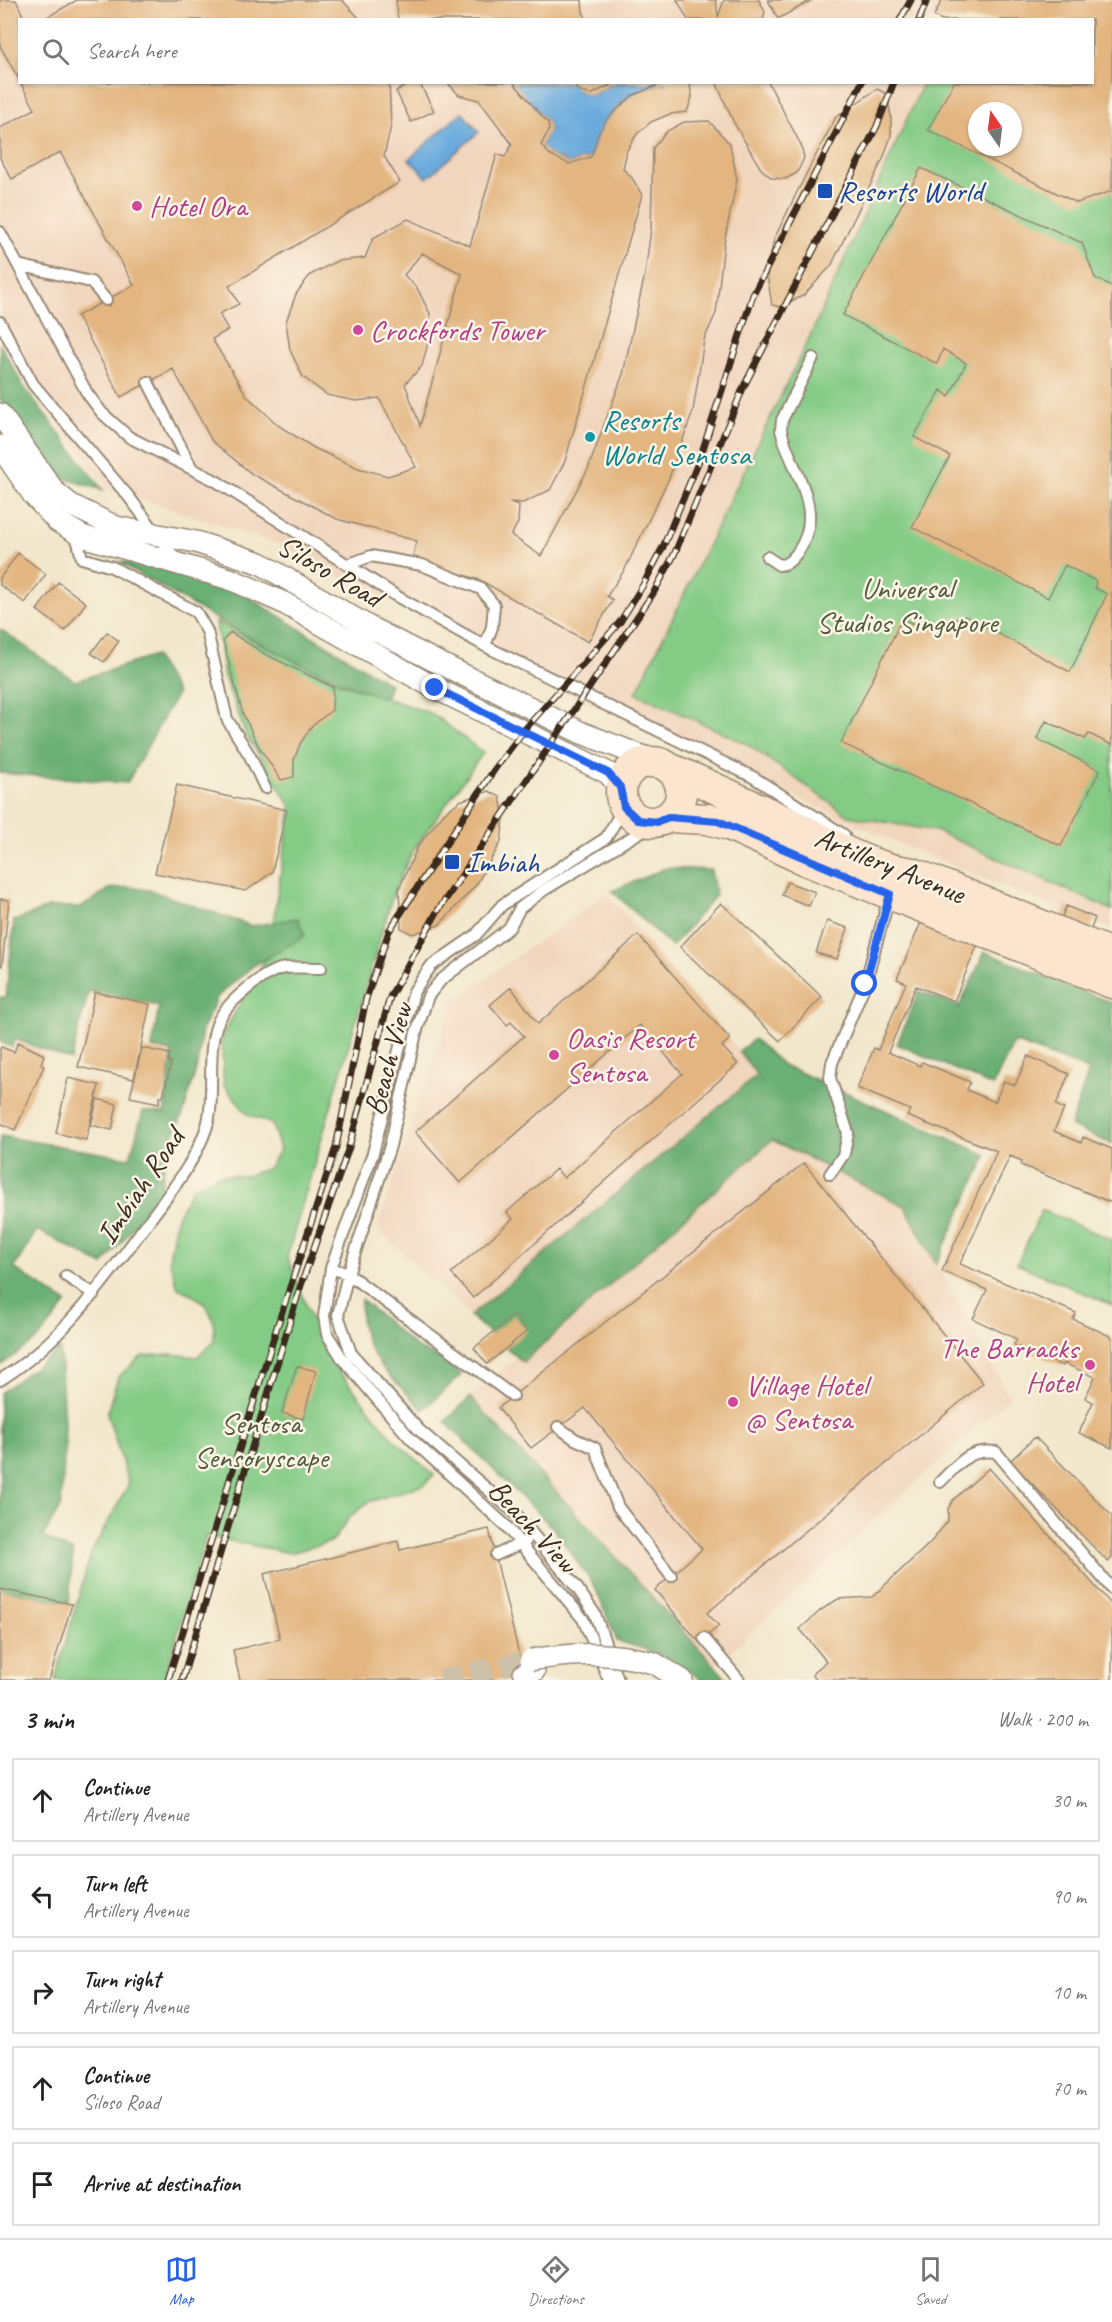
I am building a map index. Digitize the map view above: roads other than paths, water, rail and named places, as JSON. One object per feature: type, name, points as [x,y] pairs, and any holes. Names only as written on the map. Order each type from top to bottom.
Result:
[{"type":"street","name":"Siloso Road","points":[[0,414],[54,491],[71,505],[116,527],[196,542],[260,563],[369,627],[431,659],[582,734],[664,765]]},
{"type":"street","name":"Siloso Road","points":[[0,446],[34,496],[57,521],[75,532],[105,543],[230,579],[282,602],[435,688],[608,773],[622,797]]},
{"type":"street","points":[[622,797],[630,770],[647,762],[664,765],[677,776],[682,794],[675,811],[663,820]]},
{"type":"street","name":"Artillery Avenue","points":[[664,765],[721,789],[857,857],[890,870],[913,873],[1112,954]]},
{"type":"street","name":"Artillery Avenue","points":[[622,797],[638,820],[718,821],[890,894],[1112,983]]},
{"type":"street","points":[[630,1670],[654,1663],[682,1680]]},
{"type":"street","points":[[527,1667],[616,1665],[659,1680]]},
{"type":"lane","points":[[0,232],[87,393],[102,413],[129,437],[152,451],[191,467],[398,597],[485,646],[742,771],[863,846],[913,873]]},
{"type":"lane","points":[[18,265],[91,282],[106,300]]},
{"type":"lane","points":[[0,322],[33,384],[129,497],[179,563]]},
{"type":"lane","points":[[767,557],[779,565],[784,565],[791,560],[799,549],[811,513],[781,430],[782,420],[813,358]]},
{"type":"lane","points":[[148,382],[191,467]]},
{"type":"lane","points":[[71,505],[82,558],[112,567],[196,612],[207,631],[227,719],[250,756],[265,788]]},
{"type":"lane","points":[[347,565],[371,556],[393,558],[422,565],[481,589],[494,605],[492,627],[485,646]]},
{"type":"lane","name":"Beach View","points":[[609,1680],[583,1619],[506,1526],[410,1438],[342,1358],[327,1334],[324,1316],[331,1268],[373,1153],[414,991],[431,966],[476,935],[502,905],[606,838],[622,797]]},
{"type":"lane","name":"Beach View","points":[[630,1670],[577,1588],[516,1514],[418,1429],[351,1353],[338,1315],[348,1274],[390,1146],[428,996],[441,980],[509,928],[520,908],[544,890],[663,820]]},
{"type":"lane","name":"Artillery Avenue","points":[[830,1174],[844,1154],[848,1133],[830,1078],[832,1063],[865,984],[890,894]]},
{"type":"lane","name":"Imbiah Road","points":[[0,1380],[28,1363],[76,1316],[193,1160],[207,1127],[213,1085],[212,1047],[221,1015],[240,994],[280,969],[321,968]]},
{"type":"lane","points":[[331,1268],[348,1274],[513,1396]]},
{"type":"lane","points":[[66,1276],[94,1294]]},
{"type":"lane","points":[[558,1427],[575,1439],[595,1448],[618,1507],[671,1576]]},
{"type":"lane","points":[[939,1482],[972,1453],[983,1450],[996,1452],[1112,1589]]},
{"type":"lane","points":[[496,1555],[534,1536]]},
{"type":"lane","points":[[704,1638],[739,1680]]},
{"type":"water","points":[[514,84],[573,84],[579,91],[591,95],[614,84],[670,84],[641,90],[618,106],[601,130],[591,157],[569,164],[550,155],[541,145],[549,130],[548,123]]},
{"type":"water","points":[[462,112],[479,132],[427,178],[409,159]]},
{"type":"tunnel","points":[[441,1680],[521,1662]]},
{"type":"railway","points":[[901,18],[911,0]]},
{"type":"railway","points":[[920,18],[927,0]]},
{"type":"railway","points":[[168,1680],[276,1330],[336,1147],[366,999],[389,931],[494,770],[525,729],[620,622],[643,585],[663,547],[700,458],[753,295],[861,84]]},
{"type":"railway","points":[[182,1680],[299,1291],[349,1147],[390,997],[437,912],[654,592],[674,555],[744,386],[877,126],[893,84]]},
{"type":"place","name":"Resorts World","points":[[825,191]]},
{"type":"place","name":"Hotel Ora","points":[[137,206]]},
{"type":"place","name":"Crockfords Tower","points":[[358,330]]},
{"type":"place","name":"Resorts World Sentosa","points":[[590,437]]},
{"type":"place","name":"Imbiah","points":[[452,862]]},
{"type":"place","name":"Oasis Resort Sentosa","points":[[554,1055]]},
{"type":"place","name":"The Barracks Hotel","points":[[1090,1365]]},
{"type":"place","name":"Village Hotel @ Sentosa","points":[[733,1402]]},
{"type":"park label","name":"Universal Studios Singapore","points":[[907,605]]},
{"type":"park label","name":"Sentosa Sensoryscape","points":[[261,1440]]}]
